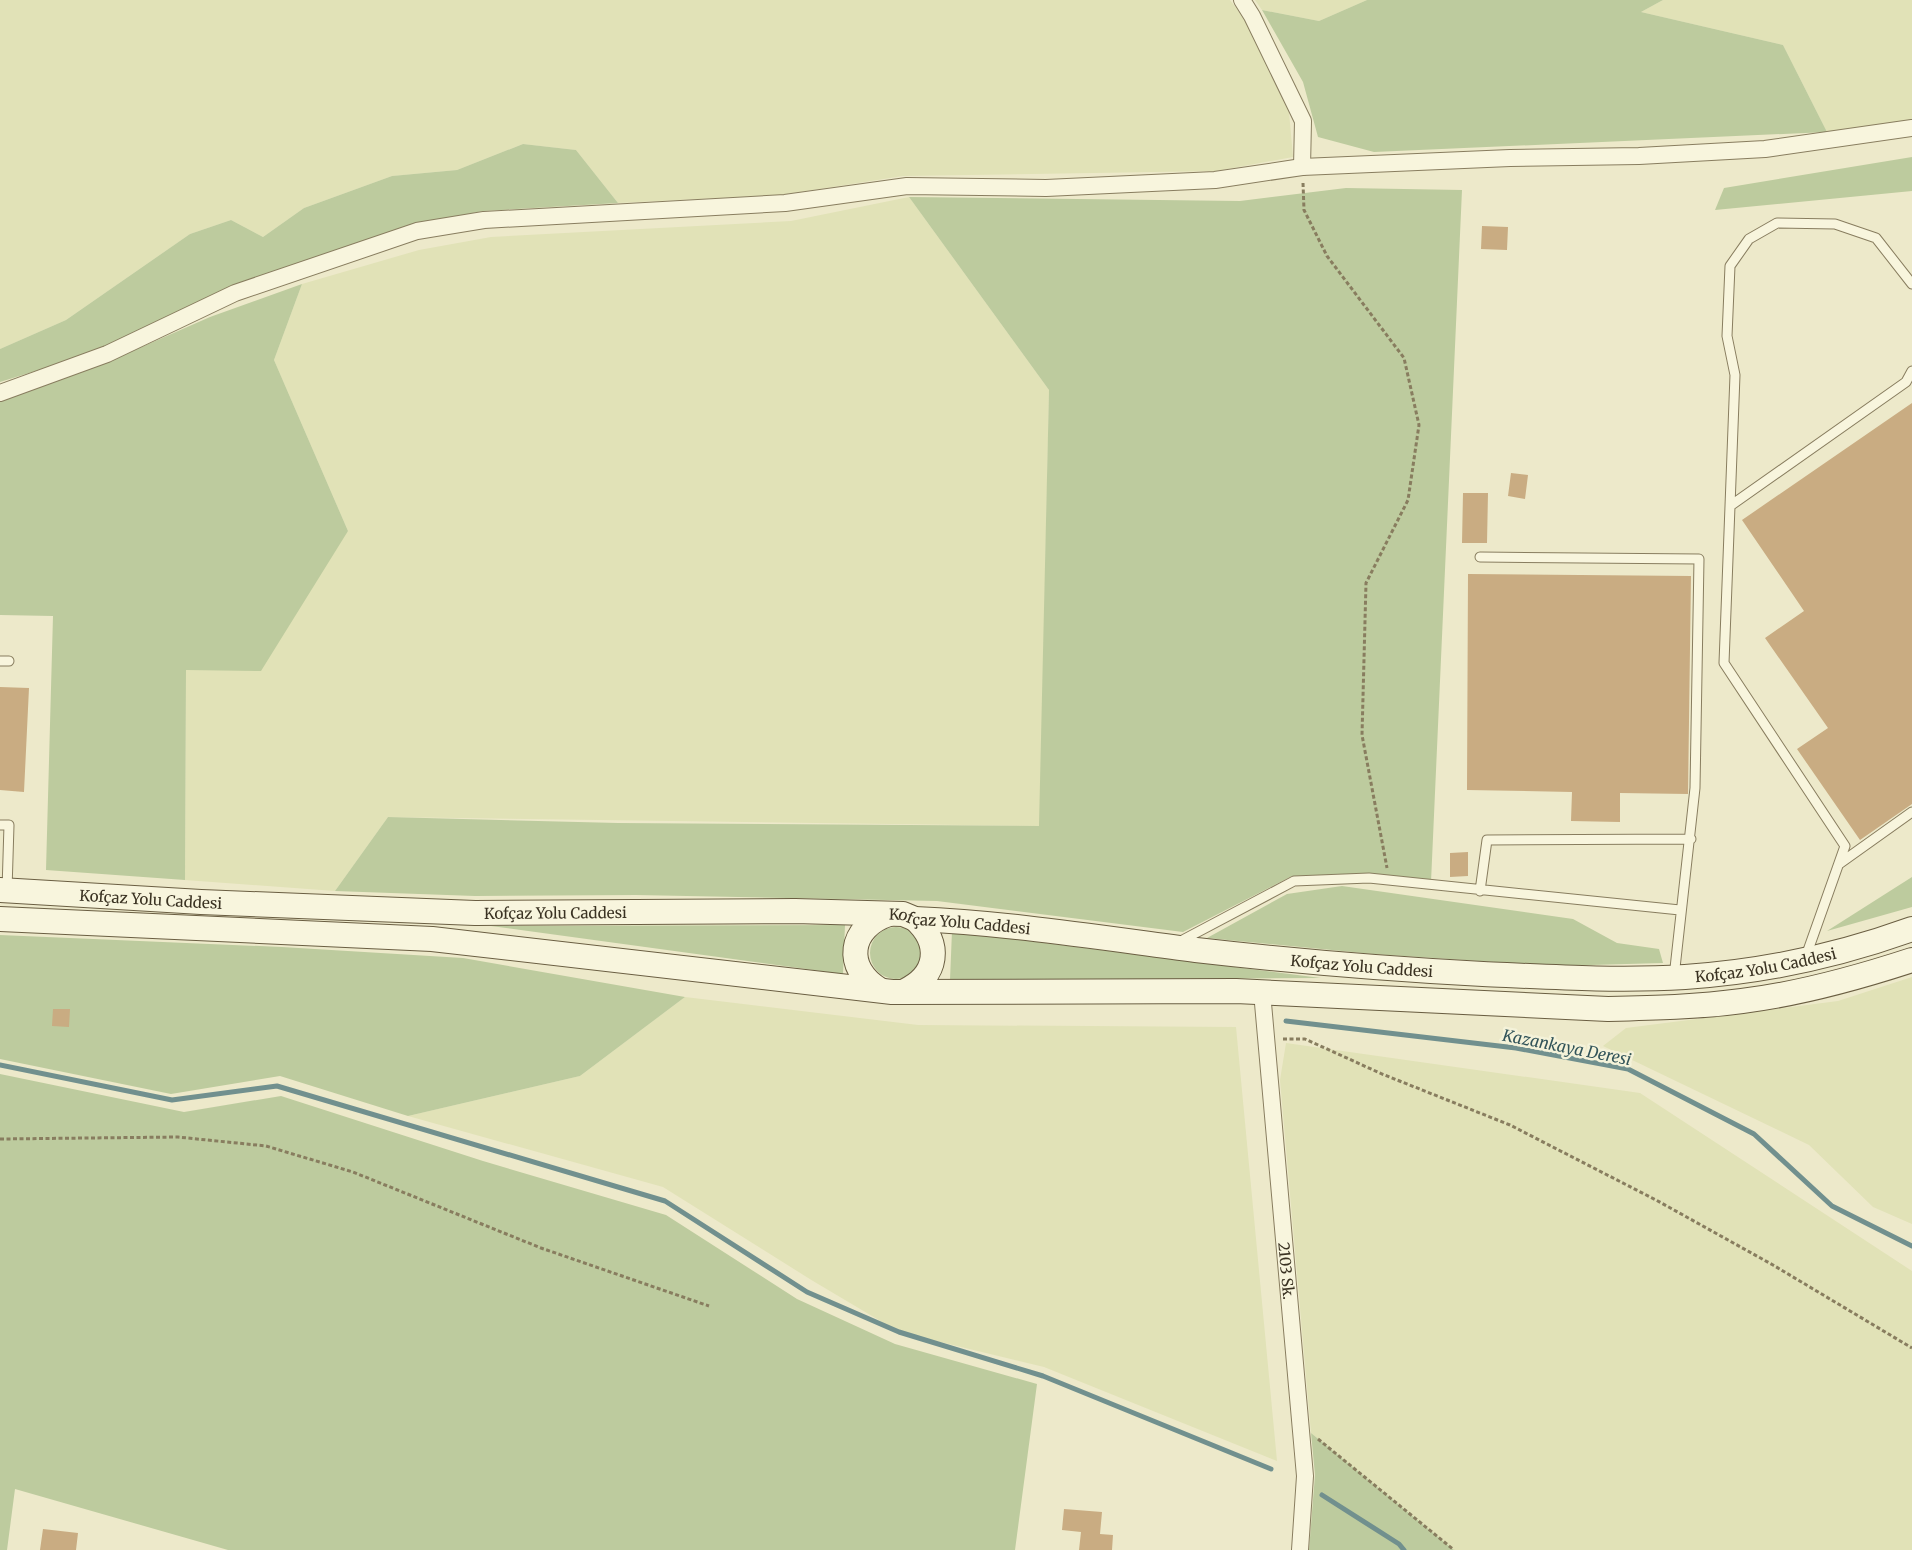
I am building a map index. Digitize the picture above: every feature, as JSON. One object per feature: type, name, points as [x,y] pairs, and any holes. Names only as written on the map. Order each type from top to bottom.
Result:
[{"type":"main road","name":"Kofçaz Yolu Caddesi","points":[[3,890],[200,902],[475,913],[676,911],[903,914],[915,920],[1035,929],[1170,946],[1378,968],[1564,978],[1674,978],[1748,970],[1805,959],[1912,929]]},
{"type":"main road","points":[[880,990],[869,983],[861,974],[856,963],[855,950],[858,937],[866,926],[876,918],[889,914]]},
{"type":"main road","name":"Kofçaz Yolu Caddesi","points":[[0,919],[432,939],[892,992],[1262,992],[1557,1007],[1668,1008],[1742,1001],[1800,991],[1912,960]]},
{"type":"main road","points":[[905,991],[916,986],[925,977],[931,966],[933,954],[932,940],[925,928],[915,920]]},
{"type":"street","points":[[1242,0],[1252,16],[1303,121],[1302,167]]},
{"type":"street","points":[[0,393],[107,354],[235,293],[417,231],[484,220],[785,203],[906,186],[1046,188],[1195,181],[1302,167],[1510,158],[1639,156],[1755,150],[1912,128]]},
{"type":"street","name":"2103 Sk.","points":[[1262,992],[1305,1476],[1300,1550]]},
{"type":"lane","points":[[1805,959],[1845,846],[1724,664],[1735,375],[1728,336],[1730,266],[1749,239],[1777,223],[1835,224],[1876,238],[1912,284]]},
{"type":"lane","points":[[1730,506],[1906,382],[1912,371]]},
{"type":"lane","points":[[1480,557],[1699,559],[1695,788],[1691,839],[1680,910],[1674,978]]},
{"type":"lane","points":[[1839,864],[1912,812]]},
{"type":"lane","points":[[0,825],[9,825],[3,890]]},
{"type":"lane","points":[[1480,891],[1486,840],[1691,839]]},
{"type":"lane","points":[[1170,946],[1294,881],[1369,878],[1480,891],[1680,910]]},
{"type":"path","points":[[1302,167],[1304,210],[1327,256],[1404,358],[1419,425],[1408,500],[1366,583],[1362,736],[1389,881]]},
{"type":"path","points":[[1266,1038],[1305,1039],[1510,1125],[1664,1205],[1773,1265],[1912,1348]]},
{"type":"path","points":[[0,1139],[178,1137],[266,1146],[353,1172],[541,1248],[709,1306]]},
{"type":"path","points":[[1300,1425],[1454,1550]]},
{"type":"green space","points":[[0,0],[1230,0],[1243,17],[1289,112],[1293,157],[1217,171],[903,176],[781,195],[618,203],[576,150],[523,144],[457,170],[392,176],[304,208],[263,237],[231,220],[190,234],[66,320],[0,349]]},
{"type":"green space","points":[[1255,0],[1367,0],[1319,21],[1262,10]]},
{"type":"green space","points":[[1367,0],[1663,0],[1641,12],[1783,45],[1827,132],[1374,152],[1318,137],[1303,82],[1262,10],[1319,21]]},
{"type":"green space","points":[[1663,0],[1912,0],[1912,120],[1827,132],[1783,45],[1641,12]]},
{"type":"green space","points":[[523,144],[576,150],[618,203],[483,211],[413,225],[103,350],[0,382],[0,349],[66,320],[190,234],[231,220],[263,237],[304,208],[392,176],[457,170]]},
{"type":"green space","points":[[1912,157],[1912,191],[1715,210],[1724,188]]},
{"type":"green space","points":[[1346,188],[1462,190],[1431,882],[1369,875],[1292,876],[1183,932],[937,901],[636,895],[475,896],[335,891],[388,817],[618,823],[1039,826],[1049,390],[909,197],[1240,201]]},
{"type":"green space","points":[[909,197],[1049,390],[1040,826],[388,817],[335,891],[185,880],[186,670],[348,531],[274,360],[302,284],[419,250],[491,237],[791,221]]},
{"type":"green space","points":[[302,284],[274,360],[348,531],[261,671],[186,670],[185,880],[46,870],[53,616],[0,615],[0,399],[112,360],[210,317]]},
{"type":"green space","points":[[1912,877],[1912,907],[1827,931]]},
{"type":"green space","points":[[1342,886],[1573,919],[1617,943],[1659,949],[1663,963],[1555,966],[1373,954],[1207,938],[1287,894]]},
{"type":"green space","points":[[845,925],[843,974],[491,926]]},
{"type":"green space","points":[[896,927],[906,929],[914,935],[920,943],[922,953],[920,963],[914,971],[906,977],[896,979],[886,977],[878,971],[872,963],[870,953],[872,943],[878,935],[886,929]]},
{"type":"green space","points":[[952,931],[1321,978],[950,980]]},
{"type":"green space","points":[[0,935],[282,947],[463,958],[685,997],[580,1076],[408,1116],[280,1076],[171,1094],[0,1059]]},
{"type":"green space","points":[[1912,977],[1912,1224],[1873,1207],[1809,1145],[1603,1046],[1626,1028],[1838,1001]]},
{"type":"green space","points":[[685,997],[918,1025],[1236,1027],[1277,1461],[1044,1367],[899,1332],[813,1281],[663,1187],[408,1116],[580,1076]]},
{"type":"green space","points":[[1286,1043],[1640,1093],[1912,1271],[1912,1550],[1454,1550],[1311,1433],[1280,1080]]},
{"type":"green space","points":[[0,1074],[184,1112],[281,1096],[483,1161],[666,1215],[797,1299],[895,1344],[1037,1384],[1015,1550],[228,1550],[15,1489],[7,1550],[0,1550]]},
{"type":"green space","points":[[1311,1433],[1454,1550],[1309,1550],[1315,1475]]},
{"type":"building","points":[[1482,226],[1508,227],[1507,250],[1481,249]]},
{"type":"building","points":[[1912,403],[1912,804],[1860,840],[1797,749],[1828,728],[1765,638],[1804,611],[1742,520]]},
{"type":"building","points":[[1511,473],[1528,475],[1525,499],[1508,496]]},
{"type":"building","points":[[1463,493],[1488,493],[1487,543],[1462,543]]},
{"type":"building","points":[[1468,574],[1691,576],[1688,794],[1620,793],[1620,822],[1571,821],[1572,792],[1467,790]]},
{"type":"building","points":[[0,687],[29,688],[24,792],[0,790]]},
{"type":"building","points":[[1468,852],[1468,876],[1450,877],[1450,853]]},
{"type":"building","points":[[53,1009],[70,1009],[69,1027],[52,1026]]},
{"type":"building","points":[[1064,1509],[1102,1512],[1100,1534],[1113,1535],[1112,1550],[1079,1550],[1081,1532],[1062,1530]]},
{"type":"building","points":[[43,1529],[78,1533],[76,1550],[40,1550]]},
{"type":"waterway","name":"Kazankaya Deresi","points":[[1286,1021],[1516,1048],[1628,1069],[1754,1134],[1832,1206],[1912,1246]]},
{"type":"waterway","points":[[0,1065],[172,1100],[277,1086],[665,1201],[807,1292],[899,1332],[1043,1376],[1271,1469]]},
{"type":"waterway","points":[[1322,1495],[1399,1544],[1404,1550]]}]
